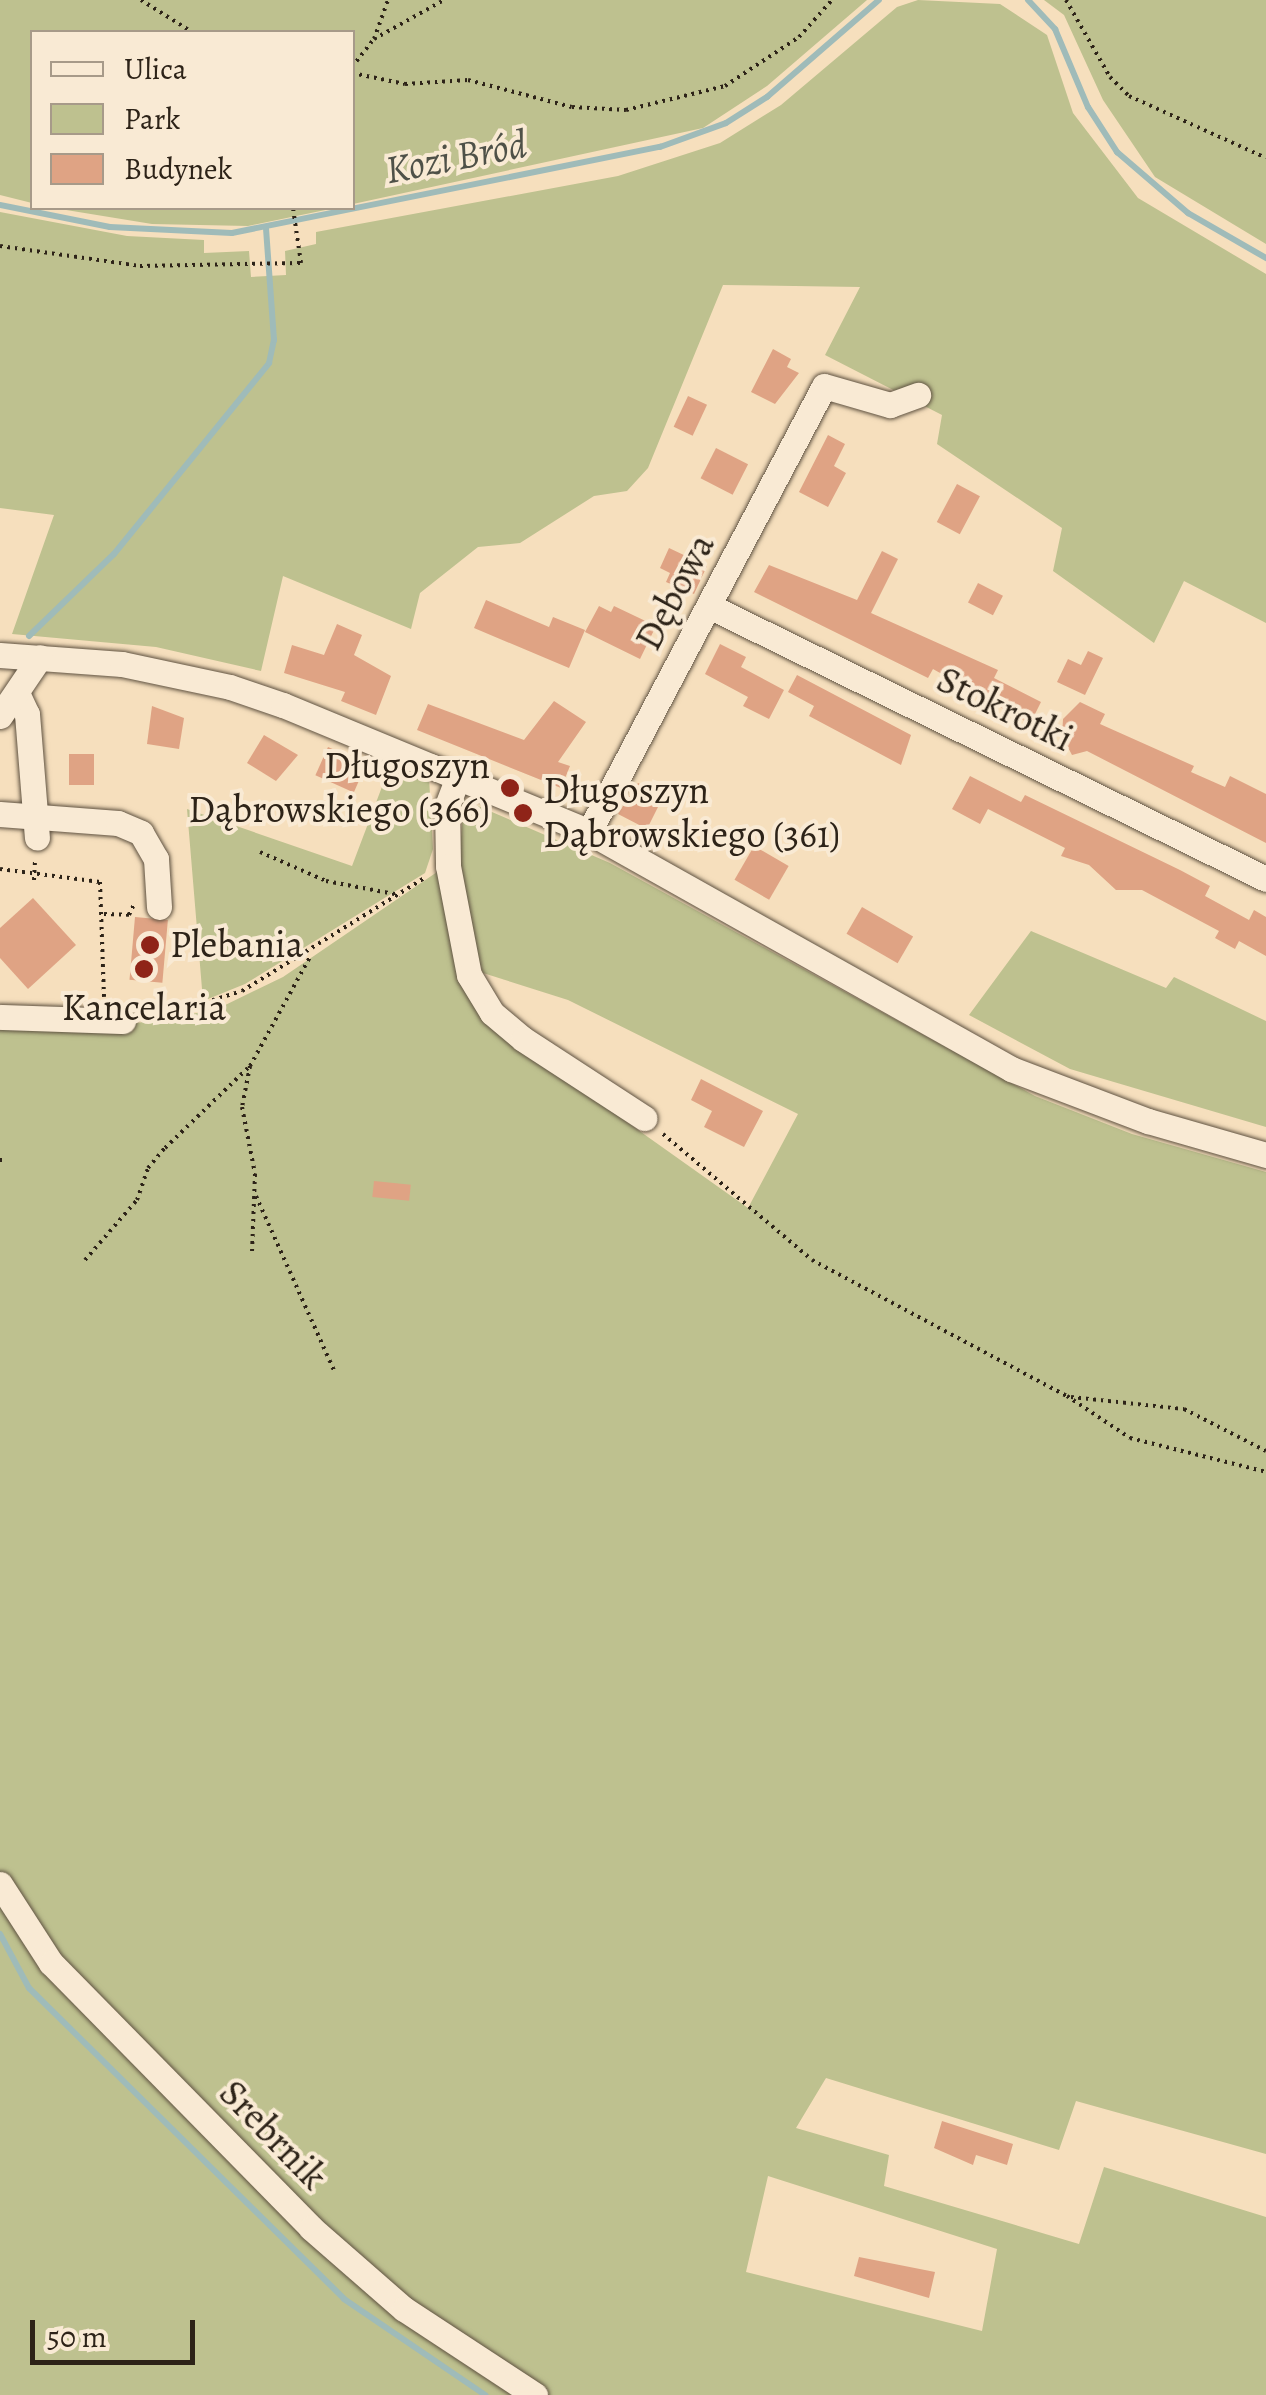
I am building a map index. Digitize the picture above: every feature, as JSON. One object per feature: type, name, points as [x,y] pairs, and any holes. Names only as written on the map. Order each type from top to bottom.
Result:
[{"type":"street","name":"Dębowa","points":[[589,832],[711,607],[824,386],[874,384],[890,405],[918,395]]},
{"type":"street","name":"Stokrotki","points":[[711,607],[1266,879]]},
{"type":"street","points":[[0,655],[122,664],[230,687],[458,777],[589,832],[1011,1069],[1148,1121],[1266,1155]]},
{"type":"street","points":[[0,716],[18,695],[40,657]]},
{"type":"street","points":[[18,695],[27,714],[37,838]]},
{"type":"street","points":[[458,777],[447,806],[448,866],[469,975],[492,1013],[523,1040],[644,1118]]},
{"type":"street","points":[[0,814],[37,838],[118,824],[141,833],[156,860],[159,907]]},
{"type":"street","points":[[0,1017],[113,1022]]},
{"type":"street","name":"Srebrnik","points":[[0,1884],[52,1963],[311,2228],[404,2309],[534,2395]]},
{"type":"path","points":[[140,0],[189,30]]},
{"type":"path","points":[[355,66],[374,38],[388,0]]},
{"type":"path","points":[[374,38],[444,0]]},
{"type":"path","points":[[355,71],[405,84],[468,80],[572,107],[626,110],[724,86],[798,37],[832,0]]},
{"type":"path","points":[[1066,0],[1110,77],[1128,96],[1266,158]]},
{"type":"path","points":[[0,246],[140,266],[302,263],[293,210]]},
{"type":"path","points":[[34,880],[37,838]]},
{"type":"path","points":[[260,852],[326,881],[400,896]]},
{"type":"path","points":[[0,868],[94,878],[104,888],[104,947],[113,1022],[197,1009],[312,952],[430,874]]},
{"type":"path","points":[[104,914],[129,915]]},
{"type":"path","points":[[96,946],[104,947]]},
{"type":"path","points":[[85,1260],[137,1200],[148,1168],[165,1148],[250,1066],[312,952]]},
{"type":"path","points":[[250,1066],[242,1108],[256,1196],[252,1253]]},
{"type":"path","points":[[644,1118],[812,1260],[1067,1396],[1130,1438],[1226,1467],[1266,1472]]},
{"type":"path","points":[[256,1196],[335,1374]]},
{"type":"path","points":[[1067,1396],[1184,1410],[1266,1451]]},
{"type":"green space","points":[[0,0],[867,0],[767,86],[703,128],[355,204],[355,30],[30,30],[30,202],[0,195]]},
{"type":"green space","points":[[918,0],[1000,4],[1047,35],[1073,113],[1138,198],[1266,274],[1266,623],[1184,581],[1154,643],[1053,571],[1062,528],[937,444],[942,415],[825,355],[860,287],[723,285],[648,468],[627,491],[594,496],[520,543],[478,547],[420,593],[411,629],[283,576],[261,671],[156,647],[12,634],[54,515],[0,508],[0,212],[127,236],[204,240],[204,253],[249,251],[251,277],[286,275],[285,251],[316,244],[316,232],[618,176],[720,143],[781,105],[897,7]]},
{"type":"green space","points":[[1044,0],[1266,0],[1266,244],[1155,177],[1103,100],[1064,15]]},
{"type":"green space","points":[[66,210],[325,210],[248,226],[152,224]]},
{"type":"green space","points":[[391,763],[429,777],[433,849],[425,873],[245,984],[203,1001],[187,809],[352,866]]},
{"type":"green space","points":[[464,800],[610,863],[1035,1096],[1132,1134],[1266,1172],[1266,2154],[1076,2101],[1059,2150],[826,2078],[796,2128],[889,2155],[884,2186],[1079,2244],[1104,2167],[1266,2217],[1266,2395],[0,2395],[0,1023],[95,1030],[215,1010],[283,977],[440,870],[451,935],[531,1054],[748,1208],[798,1114],[568,1000],[483,973],[469,937],[458,876]],"holes":[[[768,2176],[997,2249],[982,2331],[746,2272]]]},
{"type":"green space","points":[[1031,931],[1166,988],[1174,977],[1266,1021],[1266,1127],[1070,1069],[969,1015]]},
{"type":"building","points":[[773,349],[791,359],[787,367],[799,373],[775,404],[751,392]]},
{"type":"building","points":[[688,396],[707,405],[693,436],[674,427]]},
{"type":"building","points":[[828,435],[845,444],[834,466],[846,473],[828,507],[799,492]]},
{"type":"building","points":[[716,448],[748,464],[733,495],[701,478]]},
{"type":"building","points":[[957,484],[980,496],[960,534],[937,522]]},
{"type":"building","points":[[669,548],[707,566],[694,594],[666,582],[670,573],[660,568]]},
{"type":"building","points":[[882,551],[898,559],[871,613],[998,670],[994,678],[1041,702],[1030,724],[933,669],[928,678],[754,592],[769,565],[857,600]]},
{"type":"building","points":[[978,583],[1003,596],[993,615],[968,603]]},
{"type":"building","points":[[486,600],[549,627],[553,617],[585,630],[569,668],[474,628]]},
{"type":"building","points":[[599,606],[611,612],[614,606],[656,626],[640,659],[585,632]]},
{"type":"building","points":[[337,624],[362,635],[354,655],[391,676],[376,715],[341,701],[345,692],[284,673],[292,645],[324,655]]},
{"type":"building","points":[[720,644],[746,657],[741,667],[784,690],[769,719],[743,706],[748,697],[705,674]]},
{"type":"building","points":[[1088,651],[1103,658],[1085,695],[1057,682],[1068,659],[1081,665]]},
{"type":"building","points":[[797,675],[911,735],[901,765],[809,716],[814,706],[788,692]]},
{"type":"building","points":[[554,701],[586,722],[558,762],[570,766],[561,788],[417,730],[428,704],[524,740]]},
{"type":"building","points":[[1080,702],[1105,714],[1100,724],[1194,766],[1191,772],[1225,787],[1230,776],[1266,794],[1266,843],[1087,751],[1072,755],[1062,736],[1063,719]]},
{"type":"building","points":[[152,706],[184,718],[179,749],[147,744]]},
{"type":"building","points":[[264,735],[298,755],[276,781],[247,763]]},
{"type":"building","points":[[328,747],[366,764],[354,792],[315,775]]},
{"type":"building","points":[[69,754],[94,754],[94,785],[69,785]]},
{"type":"building","points":[[970,776],[1021,802],[1025,795],[1180,870],[1210,886],[1205,896],[1249,920],[1254,910],[1266,917],[1266,956],[1239,941],[1235,949],[1215,938],[1219,931],[1142,890],[1116,890],[1089,865],[1061,856],[1065,848],[988,809],[980,824],[952,809]]},
{"type":"building","points":[[638,783],[654,791],[650,798],[660,803],[647,829],[618,814]]},
{"type":"building","points":[[754,846],[789,866],[769,900],[734,880]]},
{"type":"building","points":[[33,898],[76,945],[28,989],[0,958],[0,928]]},
{"type":"building","points":[[862,907],[913,936],[898,963],[846,934]]},
{"type":"building","name":"Plebania","points":[[135,917],[168,920],[162,983],[130,980]]},
{"type":"building","points":[[701,1079],[763,1111],[744,1147],[704,1127],[712,1111],[691,1100]]},
{"type":"building","points":[[374,1181],[411,1185],[409,1201],[372,1197]]},
{"type":"building","points":[[942,2121],[1013,2144],[1007,2165],[976,2155],[973,2165],[934,2148]]},
{"type":"building","points":[[859,2257],[935,2272],[929,2298],[854,2276]]},
{"type":"waterway","name":"Kozi Bród","points":[[355,208],[660,147],[726,123],[767,97],[879,0]]},
{"type":"waterway","name":"Kozi Bród","points":[[1028,0],[1055,29],[1088,107],[1117,152],[1188,213],[1266,258]]},
{"type":"waterway","name":"Kozi Bród","points":[[0,205],[110,227],[232,233],[346,210]]},
{"type":"waterway","points":[[29,636],[114,554],[269,363],[274,340],[266,229]]},
{"type":"waterway","points":[[0,1934],[29,1988],[344,2299],[485,2395]]},
{"type":"place","name":"Długoszyn Dąbrowskiego (366)","points":[[510,788]]},
{"type":"place","name":"Długoszyn Dąbrowskiego (361)","points":[[523,813]]},
{"type":"place","name":"Plebania","points":[[150,945]]},
{"type":"place","name":"Kancelaria","points":[[144,969]]}]
